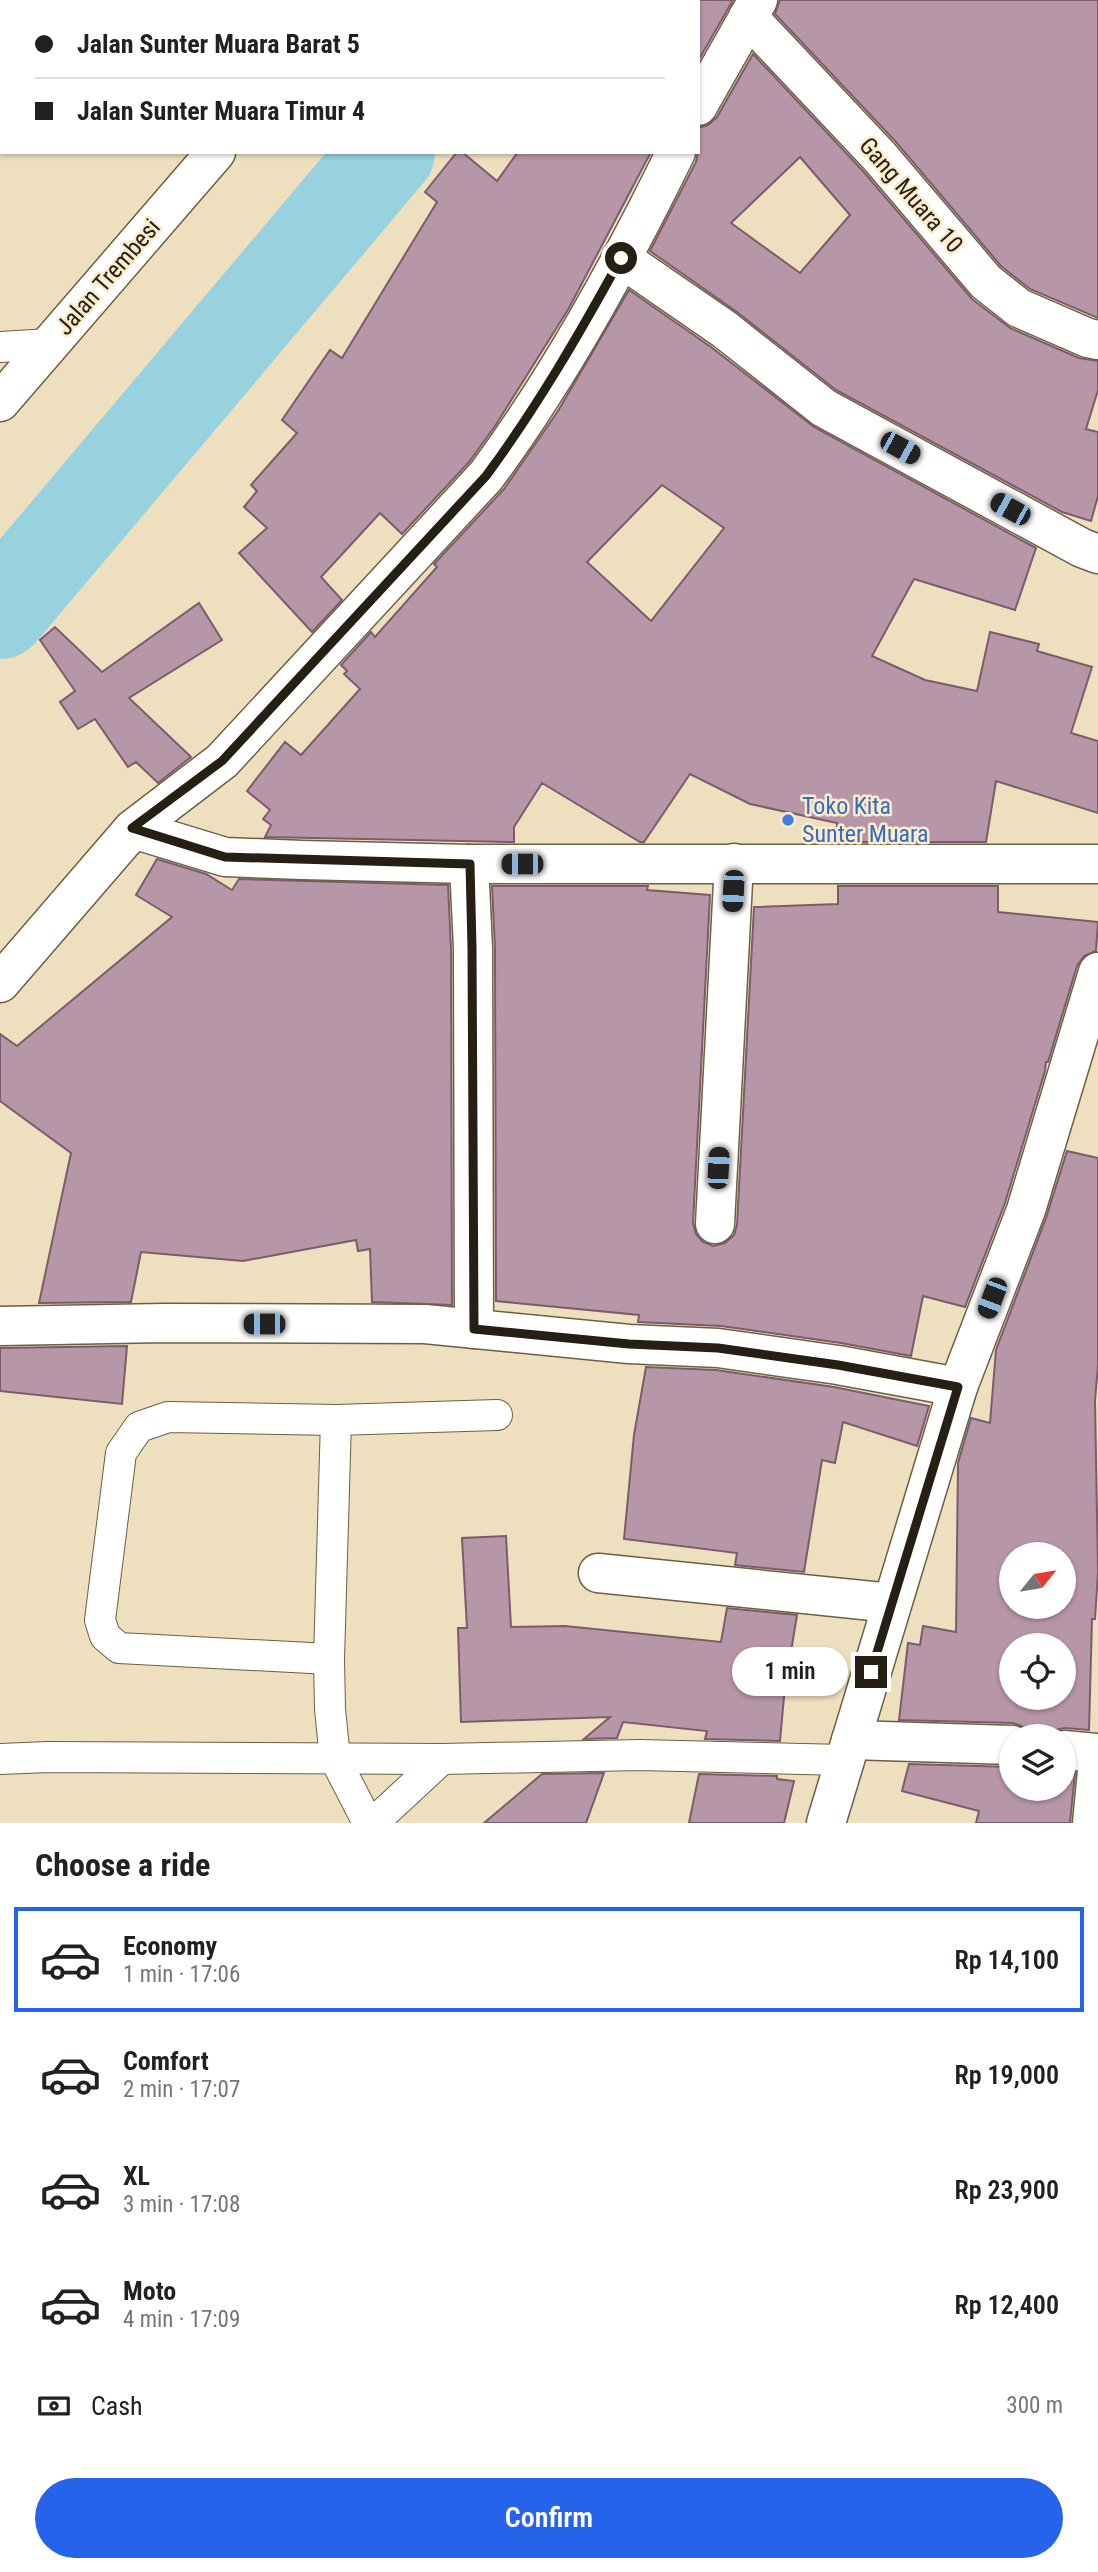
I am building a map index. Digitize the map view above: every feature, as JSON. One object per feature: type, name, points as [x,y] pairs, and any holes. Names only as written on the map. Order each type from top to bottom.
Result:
[{"type":"street","points":[[700,102],[753,8]]},
{"type":"street","name":"Gang Muara 10","points":[[753,8],[986,282],[1020,308],[1098,340]]},
{"type":"street","name":"Jalan Trembesi","points":[[0,402],[214,154]]},
{"type":"street","points":[[0,983],[132,828],[222,761],[486,476],[523,425],[595,306],[675,154]]},
{"type":"street","points":[[621,258],[724,329],[824,408],[1082,548],[1098,554]]},
{"type":"street","points":[[132,828],[225,857],[470,864],[1098,864]]},
{"type":"street","points":[[715,1224],[734,863]]},
{"type":"street","points":[[470,864],[473,961],[474,1329]]},
{"type":"street","points":[[826,1823],[958,1387],[1086,1052],[1098,972]]},
{"type":"street","points":[[0,1326],[164,1323],[425,1325],[629,1344],[718,1348],[838,1365],[958,1387]]},
{"type":"street","points":[[597,1573],[892,1603]]},
{"type":"street","points":[[847,1751],[999,1745]]},
{"type":"street","points":[[1076,1751],[1098,1753]]},
{"type":"street","points":[[1092,1823],[1098,1761]]},
{"type":"lane","points":[[0,347],[50,344]]},
{"type":"lane","points":[[328,1658],[119,1648],[105,1636],[100,1620],[121,1453],[139,1427],[168,1417],[336,1420],[497,1415]]},
{"type":"lane","points":[[336,1420],[328,1658],[335,1759],[371,1823],[442,1759]]},
{"type":"lane","points":[[0,1759],[442,1759],[847,1751]]},
{"type":"building","points":[[700,0],[733,0],[700,58]]},
{"type":"building","points":[[780,0],[1098,0],[1098,318],[1030,289],[1001,266],[896,142],[775,14]]},
{"type":"building","points":[[753,54],[863,171],[972,299],[1010,328],[1079,358],[1098,361],[1098,390],[1086,429],[1098,432],[1098,496],[1091,521],[1062,512],[836,390],[737,312],[650,251],[698,154],[700,154],[700,127],[708,125],[717,117]],"holes":[[[800,157],[850,215],[800,273],[731,223]]]},
{"type":"building","points":[[455,154],[464,154],[497,181],[517,154],[650,154],[569,308],[495,426],[469,462],[402,534],[380,513],[321,577],[342,600],[312,632],[239,553],[267,528],[244,507],[257,491],[251,485],[297,433],[282,420],[330,350],[342,358],[437,202],[425,192]]},
{"type":"building","points":[[629,290],[711,347],[814,427],[1036,548],[1015,610],[914,579],[872,656],[925,680],[977,691],[990,632],[1039,644],[1037,651],[1092,667],[1071,733],[1098,741],[1098,813],[996,781],[986,842],[837,842],[837,823],[750,804],[690,774],[644,842],[542,783],[514,827],[514,842],[265,837],[271,825],[263,819],[270,810],[247,791],[285,742],[301,755],[360,689],[344,674],[347,671],[341,665],[371,632],[375,637],[437,567],[434,564],[504,489],[558,411]],"holes":[[[662,485],[724,528],[651,621],[587,562]]]},
{"type":"building","points":[[199,603],[222,640],[129,698],[191,757],[158,783],[136,762],[128,767],[95,719],[78,729],[60,702],[75,691],[40,640],[55,627],[102,672]]},
{"type":"building","points":[[157,859],[206,874],[232,890],[239,879],[448,885],[451,949],[452,1305],[372,1302],[370,1249],[358,1251],[356,1240],[243,1261],[141,1252],[131,1302],[39,1303],[71,1153],[0,1101],[0,1034],[17,1046],[172,917],[136,895]]},
{"type":"building","points":[[492,886],[648,886],[647,890],[710,895],[693,1223],[696,1234],[703,1242],[713,1246],[725,1243],[734,1235],[737,1225],[754,907],[838,904],[838,886],[998,886],[998,912],[1098,922],[1096,951],[1084,956],[1077,966],[1005,1203],[965,1307],[923,1296],[911,1356],[721,1326],[638,1322],[639,1315],[496,1301],[495,948]]},
{"type":"building","points":[[1067,1151],[1098,1158],[1098,1365],[1095,1401],[1098,1572],[1095,1619],[1092,1619],[1089,1730],[1076,1729],[1076,1724],[899,1720],[908,1643],[920,1645],[923,1626],[956,1632],[958,1463],[971,1418],[990,1423],[996,1350],[1046,1218]]},
{"type":"building","points":[[127,1346],[122,1404],[0,1391],[0,1348]]},
{"type":"building","points":[[646,1367],[716,1370],[834,1387],[929,1406],[917,1446],[843,1422],[835,1463],[822,1460],[804,1572],[735,1565],[737,1553],[624,1539],[634,1435]]},
{"type":"building","points":[[506,1536],[511,1627],[565,1626],[721,1642],[727,1608],[797,1615],[787,1664],[780,1741],[705,1739],[707,1731],[623,1722],[617,1738],[584,1739],[610,1717],[461,1722],[458,1628],[467,1628],[462,1538]]},
{"type":"building","points":[[909,1764],[999,1767],[999,1801],[1072,1801],[1070,1823],[976,1823],[979,1811],[902,1791]]},
{"type":"building","points":[[604,1773],[586,1823],[484,1823],[542,1774]]},
{"type":"building","points":[[699,1774],[777,1776],[777,1779],[794,1781],[784,1823],[689,1823]]},
{"type":"waterway","points":[[0,612],[386,154]]},
{"type":"place","name":"Toko Kita Sunter Muara","points":[[788,820]]},
{"type":"route","points":[[621,258],[523,425],[486,476],[222,761],[132,828],[225,857],[470,864],[474,1329],[629,1344],[718,1348],[838,1365],[958,1387],[871,1672]]}]
